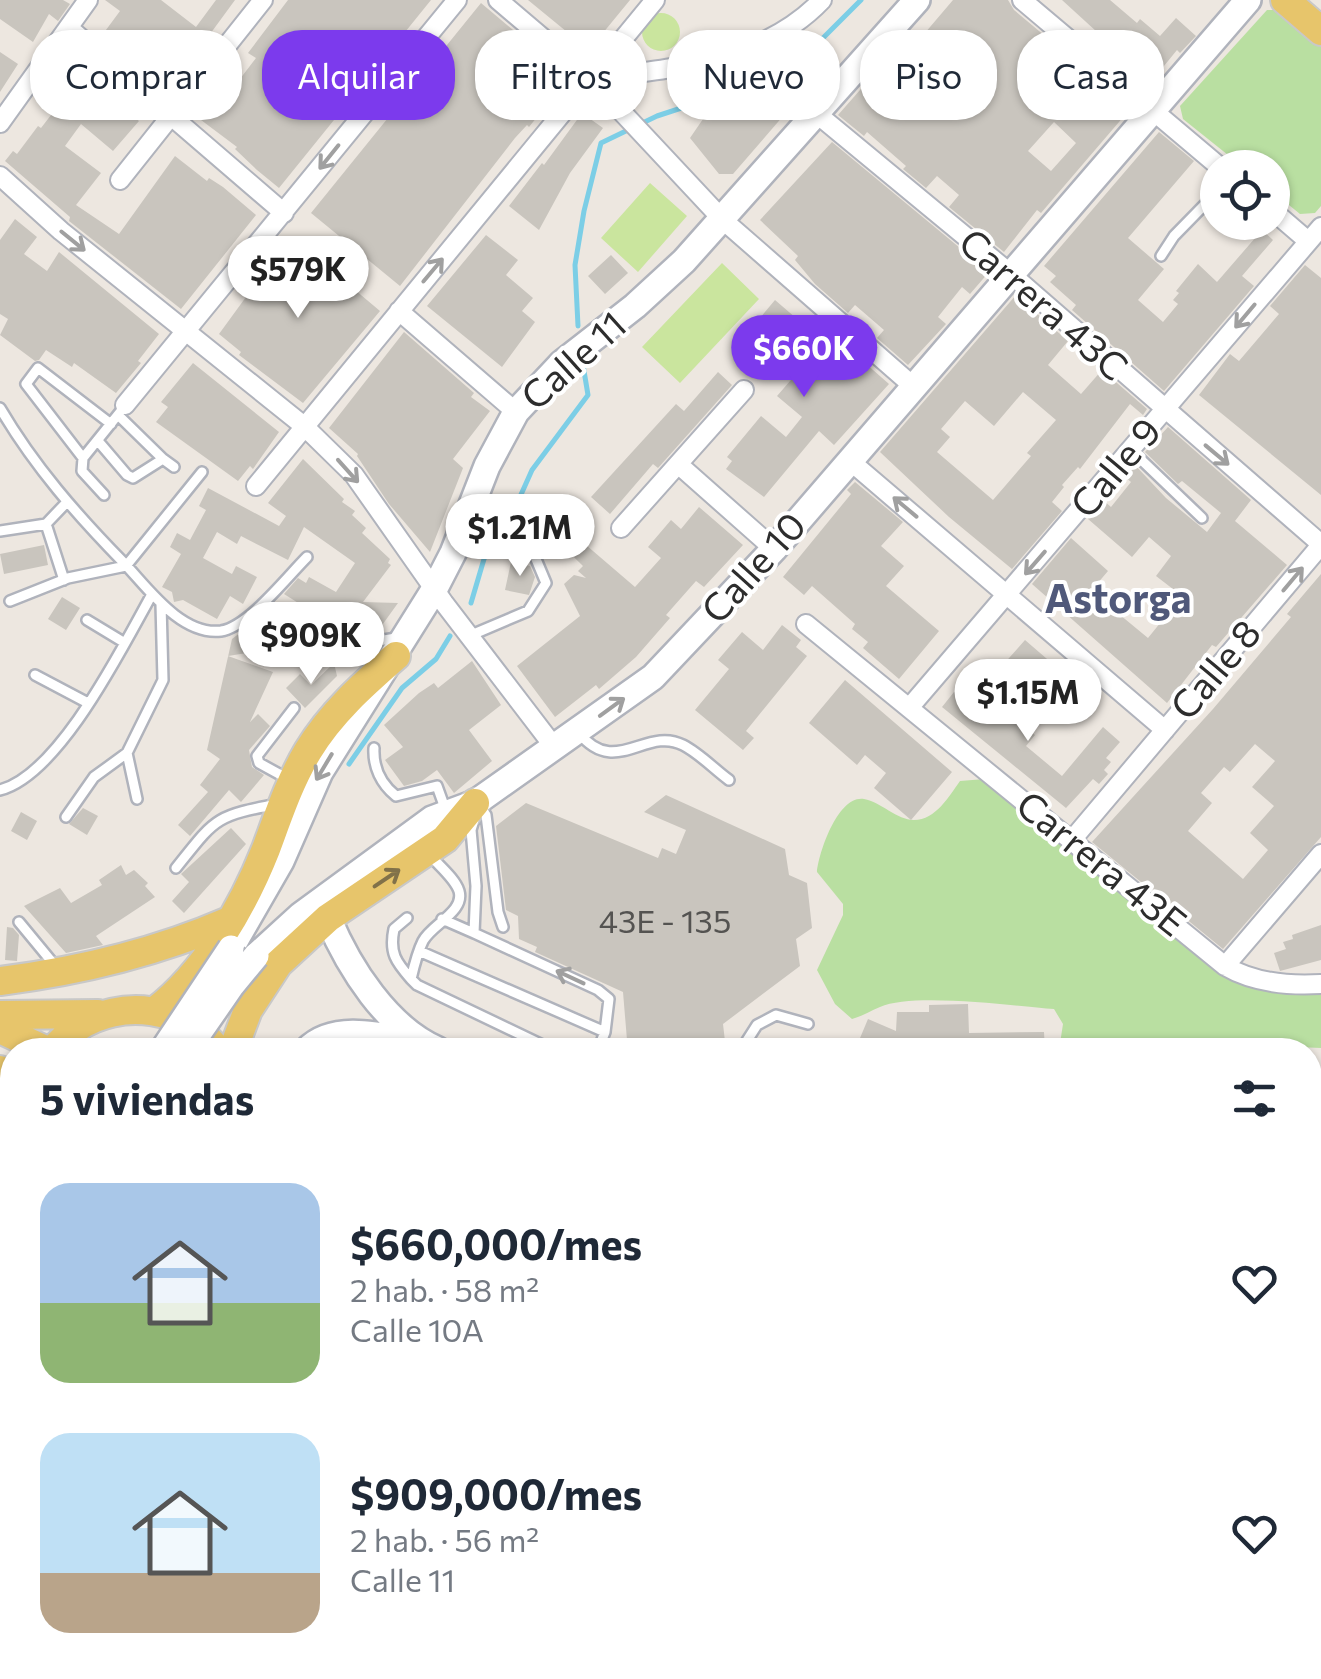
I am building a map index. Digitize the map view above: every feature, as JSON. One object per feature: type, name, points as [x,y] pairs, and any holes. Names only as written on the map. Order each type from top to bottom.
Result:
[{"type":"main road","name":"Calle 11","points":[[840,88],[917,0]]},
{"type":"main road","name":"Calle 10","points":[[1164,98],[1248,0]]},
{"type":"main road","points":[[1284,0],[1321,31]]},
{"type":"main road","name":"Calle 11","points":[[222,941],[281,861],[320,772],[434,590],[454,554],[487,466],[516,412],[562,363],[660,286],[812,120]]},
{"type":"main road","name":"Calle 10","points":[[196,1038],[256,956],[346,880],[432,819],[483,800],[653,677],[774,549],[1145,120]]},
{"type":"main road","points":[[169,1038],[222,941],[266,848],[286,792],[308,751],[345,702],[402,646]]},
{"type":"main road","points":[[237,1038],[258,993],[278,964],[328,918],[445,838],[483,800]]},
{"type":"main road","points":[[328,918],[356,972],[386,1010],[420,1038]]},
{"type":"main road","points":[[0,982],[62,974],[222,941]]},
{"type":"main road","points":[[222,941],[214,971],[226,984],[258,993]]},
{"type":"main road","points":[[155,1011],[178,994],[222,941]]},
{"type":"main road","points":[[0,1015],[155,1011],[184,1021],[207,1038]]},
{"type":"main road","points":[[65,1038],[74,1029],[105,1014]]},
{"type":"main road","points":[[328,1038],[352,1034],[378,1038]]},
{"type":"street","points":[[0,124],[88,0]]},
{"type":"street","points":[[239,30],[263,0]]},
{"type":"street","points":[[122,410],[457,0]]},
{"type":"street","points":[[498,0],[533,30]]},
{"type":"street","points":[[631,30],[656,0]]},
{"type":"street","points":[[787,30],[822,0]]},
{"type":"street","points":[[1022,0],[1058,30]]},
{"type":"street","points":[[1164,119],[1201,150]]},
{"type":"street","points":[[120,180],[168,120]]},
{"type":"street","points":[[178,120],[284,213]]},
{"type":"street","points":[[256,486],[557,120]]},
{"type":"street","points":[[630,120],[724,220],[914,386]]},
{"type":"street","name":"Carrera 43C","points":[[824,120],[1012,275],[1321,544]]},
{"type":"street","points":[[0,176],[60,231],[304,426],[354,476],[434,590],[555,748]]},
{"type":"street","points":[[1290,220],[1315,234]]},
{"type":"street","name":"Calle 9","points":[[909,708],[1315,234]]},
{"type":"street","points":[[399,311],[516,412]]},
{"type":"street","points":[[621,528],[744,390]]},
{"type":"street","points":[[849,460],[1165,730]]},
{"type":"street","points":[[678,464],[774,549]]},
{"type":"street","name":"Calle 8","points":[[1072,840],[1321,544]]},
{"type":"street","name":"Carrera 43E","points":[[806,624],[1225,966],[1242,976],[1272,982],[1296,986],[1321,984]]},
{"type":"street","points":[[1225,966],[1318,860]]},
{"type":"lane","points":[[1161,256],[1200,209]]},
{"type":"lane","points":[[83,458],[26,384],[38,368],[111,424]]},
{"type":"lane","points":[[0,408],[66,503],[150,596],[200,628],[219,631],[238,625],[306,557]]},
{"type":"lane","points":[[104,496],[82,472],[83,458],[122,410],[174,466]]},
{"type":"lane","points":[[98,440],[127,475],[134,478],[164,459]]},
{"type":"lane","points":[[1131,450],[1202,518]]},
{"type":"lane","points":[[10,601],[64,580],[126,566],[202,472]]},
{"type":"lane","points":[[0,531],[46,524],[66,503]]},
{"type":"lane","points":[[46,524],[64,580]]},
{"type":"lane","points":[[470,636],[528,611],[546,583],[533,552],[519,536]]},
{"type":"lane","points":[[0,790],[12,787],[29,774],[67,735],[150,596]]},
{"type":"lane","points":[[66,817],[94,777],[126,752],[162,680],[161,604]]},
{"type":"lane","points":[[87,620],[125,643]]},
{"type":"lane","points":[[270,659],[402,646]]},
{"type":"lane","points":[[35,675],[88,703]]},
{"type":"lane","points":[[176,868],[208,828],[223,816],[286,792],[257,756],[294,708]]},
{"type":"lane","points":[[578,732],[598,751],[632,750],[652,742],[681,743],[728,780]]},
{"type":"lane","points":[[374,748],[379,776],[387,789],[396,796],[437,786],[447,814]]},
{"type":"lane","points":[[126,752],[138,799]]},
{"type":"lane","points":[[483,800],[503,927]]},
{"type":"lane","points":[[474,933],[476,886],[471,830],[483,800]]},
{"type":"lane","points":[[411,979],[432,926],[454,912],[459,901],[458,889],[427,851]]},
{"type":"lane","points":[[407,918],[394,929],[393,959],[417,985],[528,1038]]},
{"type":"lane","points":[[442,919],[598,990],[608,998],[603,1038]]},
{"type":"lane","points":[[19,922],[62,974]]},
{"type":"lane","points":[[419,951],[605,1032]]},
{"type":"lane","points":[[749,1038],[757,1025],[776,1015],[808,1024]]},
{"type":"green space","points":[[1267,10],[1282,10],[1321,45],[1321,206],[1315,213],[1300,214],[1290,206],[1290,150],[1222,150],[1183,119],[1180,106]]},
{"type":"green space","points":[[668,14],[680,30],[667,30],[667,50],[647,46],[647,30],[642,30],[647,18]]},
{"type":"green space","points":[[650,183],[687,216],[638,272],[601,238]]},
{"type":"green space","points":[[722,263],[759,299],[680,383],[642,347]]},
{"type":"green space","points":[[985,779],[1209,961],[1321,991],[1321,1038],[1061,1038],[1063,1024],[1054,1009],[964,1001],[895,1003],[852,1019],[835,1004],[817,970],[843,915],[843,904],[817,872],[831,826],[846,806],[864,799],[901,817],[922,819],[941,806],[960,781]]},
{"type":"building","points":[[0,0],[63,0],[70,4],[58,21],[49,14],[40,30],[30,30],[30,40],[0,19]]},
{"type":"building","points":[[105,0],[161,0],[196,27],[216,0],[235,0],[213,30],[106,30],[120,11]]},
{"type":"building","points":[[288,0],[431,0],[407,30],[265,30]]},
{"type":"building","points":[[528,0],[630,0],[605,30],[565,30]]},
{"type":"building","points":[[953,0],[1008,0],[1038,30],[1017,30],[1017,120],[1121,120],[1041,213],[1037,210],[1004,252],[949,207],[959,195],[937,176],[926,188],[903,169],[906,166],[867,132],[864,136],[840,113],[860,90],[860,120],[997,120],[997,30],[927,30]],"holes":[[[1054,122],[1076,143],[1051,171],[1028,151]]]},
{"type":"building","points":[[1062,0],[1110,0],[1137,23],[1140,19],[1153,30],[1095,30]]},
{"type":"building","points":[[481,3],[513,30],[475,30],[475,120],[535,120],[515,138],[400,286],[311,213],[386,120],[455,120],[455,35]]},
{"type":"building","points":[[1176,18],[1196,36],[1180,53],[1177,50],[1164,66],[1164,32]]},
{"type":"building","points":[[262,34],[262,120],[334,120],[279,188],[237,147],[201,120],[242,120],[242,76],[256,58],[248,53]]},
{"type":"building","points":[[0,52],[18,64],[0,92]]},
{"type":"building","points":[[47,120],[139,121],[113,151],[81,124],[65,146],[101,173],[76,205],[119,234],[175,156],[207,181],[209,178],[223,187],[256,215],[181,309],[69,221],[70,217],[5,161],[13,151],[17,154],[38,126],[41,128]]},
{"type":"building","points":[[577,120],[592,120],[603,128],[570,173],[539,230],[509,206]]},
{"type":"building","points":[[702,120],[780,120],[733,174],[719,174],[690,138]]},
{"type":"building","points":[[1159,132],[1194,161],[1128,238],[1164,269],[1138,300],[1163,322],[1178,304],[1173,300],[1179,293],[1176,291],[1198,264],[1217,282],[1253,240],[1273,240],[1242,276],[1254,286],[1164,391],[1072,310],[1076,305],[1050,282],[1056,276],[1044,266]]},
{"type":"building","points":[[832,142],[989,272],[970,294],[962,287],[938,317],[946,324],[908,365],[877,338],[884,330],[855,305],[848,313],[815,284],[795,260],[798,256],[760,220]]},
{"type":"building","points":[[15,219],[37,237],[24,254],[47,271],[59,252],[159,334],[116,393],[74,363],[72,367],[46,350],[35,361],[0,335],[8,319],[0,314],[0,240]]},
{"type":"building","points":[[486,235],[518,260],[506,275],[533,298],[522,311],[535,322],[502,367],[427,306]]},
{"type":"building","points":[[285,238],[380,311],[303,403],[239,355],[241,352],[219,334]]},
{"type":"building","points":[[611,255],[628,273],[605,294],[588,276]]},
{"type":"building","points":[[1305,265],[1321,278],[1321,495],[1199,395],[1230,354],[1239,361],[1279,314],[1270,306]]},
{"type":"building","points":[[1016,295],[1068,341],[1048,365],[1081,394],[1102,370],[1147,409],[1143,415],[1130,404],[1080,469],[1062,485],[1052,502],[1062,511],[1012,569],[880,452]],"holes":[[[1023,392],[1056,420],[993,500],[937,452],[950,437],[941,429],[965,401],[994,426]]]},
{"type":"building","points":[[775,300],[832,349],[840,341],[889,384],[834,445],[819,431],[764,497],[726,469],[732,461],[727,457],[761,416],[786,437],[802,417],[777,396],[797,373],[761,344],[770,332],[760,318]]},
{"type":"building","points":[[404,332],[490,411],[453,459],[463,468],[430,552],[389,504],[358,454],[329,428]]},
{"type":"building","points":[[193,363],[279,432],[253,469],[250,466],[238,481],[156,422],[168,407],[161,402]]},
{"type":"building","points":[[718,372],[732,385],[658,468],[653,464],[610,514],[591,497],[676,404],[684,411]]},
{"type":"building","points":[[1168,427],[1251,500],[1235,521],[1287,565],[1216,647],[1212,645],[1167,703],[1032,584],[1071,538],[1108,571],[1091,591],[1148,638],[1182,596],[1156,576],[1171,556],[1149,537],[1132,557],[1088,519],[1103,500],[1111,507],[1131,482],[1124,476],[1134,464],[1166,498],[1207,532],[1221,513],[1182,481],[1178,484],[1145,452]]},
{"type":"building","points":[[303,459],[355,511],[352,515],[366,528],[362,533],[390,559],[391,565],[363,602],[398,603],[380,628],[359,634],[320,607],[328,640],[228,656],[232,639],[258,619],[311,611],[284,594],[298,578],[306,583],[309,577],[336,592],[355,563],[304,527],[288,560],[241,536],[237,544],[217,532],[203,558],[232,574],[236,566],[257,577],[243,604],[230,596],[217,619],[183,600],[174,602],[172,592],[162,587],[181,554],[170,547],[177,533],[190,540],[206,510],[199,506],[208,488],[279,526],[286,516],[268,503]]},
{"type":"building","points":[[855,482],[903,522],[881,546],[904,566],[886,586],[939,631],[899,679],[863,648],[868,642],[852,629],[855,624],[812,586],[804,595],[783,577],[851,494],[847,490]]},
{"type":"building","points":[[699,507],[743,545],[704,587],[696,581],[636,657],[599,689],[596,685],[555,717],[517,666],[580,616],[564,584],[574,575],[586,578],[578,571],[583,566],[549,533],[564,515],[578,526],[572,533],[635,587],[661,558],[648,547],[671,520],[681,529]]},
{"type":"building","points":[[44,545],[48,565],[4,574],[0,554]]},
{"type":"building","points":[[511,562],[530,566],[535,577],[529,595],[505,590]]},
{"type":"building","points":[[1321,574],[1321,837],[1223,949],[1092,842],[1213,709],[1291,617],[1287,614]],"holes":[[[1255,744],[1275,761],[1252,787],[1274,806],[1250,833],[1268,850],[1243,879],[1188,831],[1212,803],[1201,793],[1224,767],[1230,772]]]},
{"type":"building","points":[[62,597],[80,608],[66,630],[48,619]]},
{"type":"building","points":[[782,625],[801,640],[796,647],[807,656],[746,731],[754,738],[743,750],[695,710],[729,669],[718,660],[742,632],[763,650]]},
{"type":"building","points":[[1025,640],[1090,696],[1067,723],[1001,667]]},
{"type":"building","points":[[228,656],[273,672],[250,722],[258,714],[270,726],[249,750],[252,767],[264,775],[241,802],[229,790],[190,836],[178,825],[208,792],[200,785],[220,759],[207,750]]},
{"type":"building","points":[[472,661],[501,705],[469,730],[492,761],[454,793],[437,770],[422,781],[404,786],[385,760],[403,747],[384,725],[419,693],[434,683],[438,688]]},
{"type":"building","points":[[334,663],[337,676],[305,708],[286,688],[300,674],[311,685]]},
{"type":"building","points":[[966,677],[1035,735],[1026,746],[1062,776],[1103,727],[1120,742],[1106,758],[1111,762],[1104,770],[1108,774],[1099,784],[1093,779],[1066,808],[942,707]]},
{"type":"building","points":[[845,680],[952,772],[911,820],[874,788],[886,773],[865,755],[857,765],[809,723]]},
{"type":"building","points":[[666,795],[785,849],[789,875],[807,883],[812,928],[796,939],[800,966],[723,1024],[725,1038],[627,1038],[623,992],[535,952],[537,947],[519,939],[518,916],[506,910],[496,826],[526,803],[658,858],[662,848],[676,854],[686,830],[644,812]]},
{"type":"building","points":[[83,808],[98,816],[87,835],[69,824]]},
{"type":"building","points":[[21,812],[37,821],[27,840],[11,831]]},
{"type":"building","points":[[231,828],[246,844],[184,913],[172,901],[189,882],[181,874]]},
{"type":"building","points":[[121,865],[126,875],[134,870],[148,883],[145,886],[155,897],[96,936],[103,945],[66,953],[24,906],[60,888],[71,903],[102,885],[99,880]]},
{"type":"building","points":[[1321,925],[1321,960],[1280,971],[1274,953],[1286,949],[1283,942]]},
{"type":"building","points":[[7,927],[19,935],[17,961],[5,960]]},
{"type":"building","points":[[968,1004],[969,1033],[1044,1032],[1044,1038],[860,1038],[868,1019],[896,1031],[897,1012],[929,1012],[929,1005]]},
{"type":"waterway","points":[[831,30],[861,0]]},
{"type":"waterway","points":[[578,326],[575,265],[601,143],[667,113]]},
{"type":"waterway","points":[[471,603],[484,559],[511,517],[532,470],[588,395],[583,365]]},
{"type":"waterway","points":[[349,764],[402,688],[436,659],[450,636]]},
{"type":"district","name":"Astorga","points":[[1118,599]]}]
